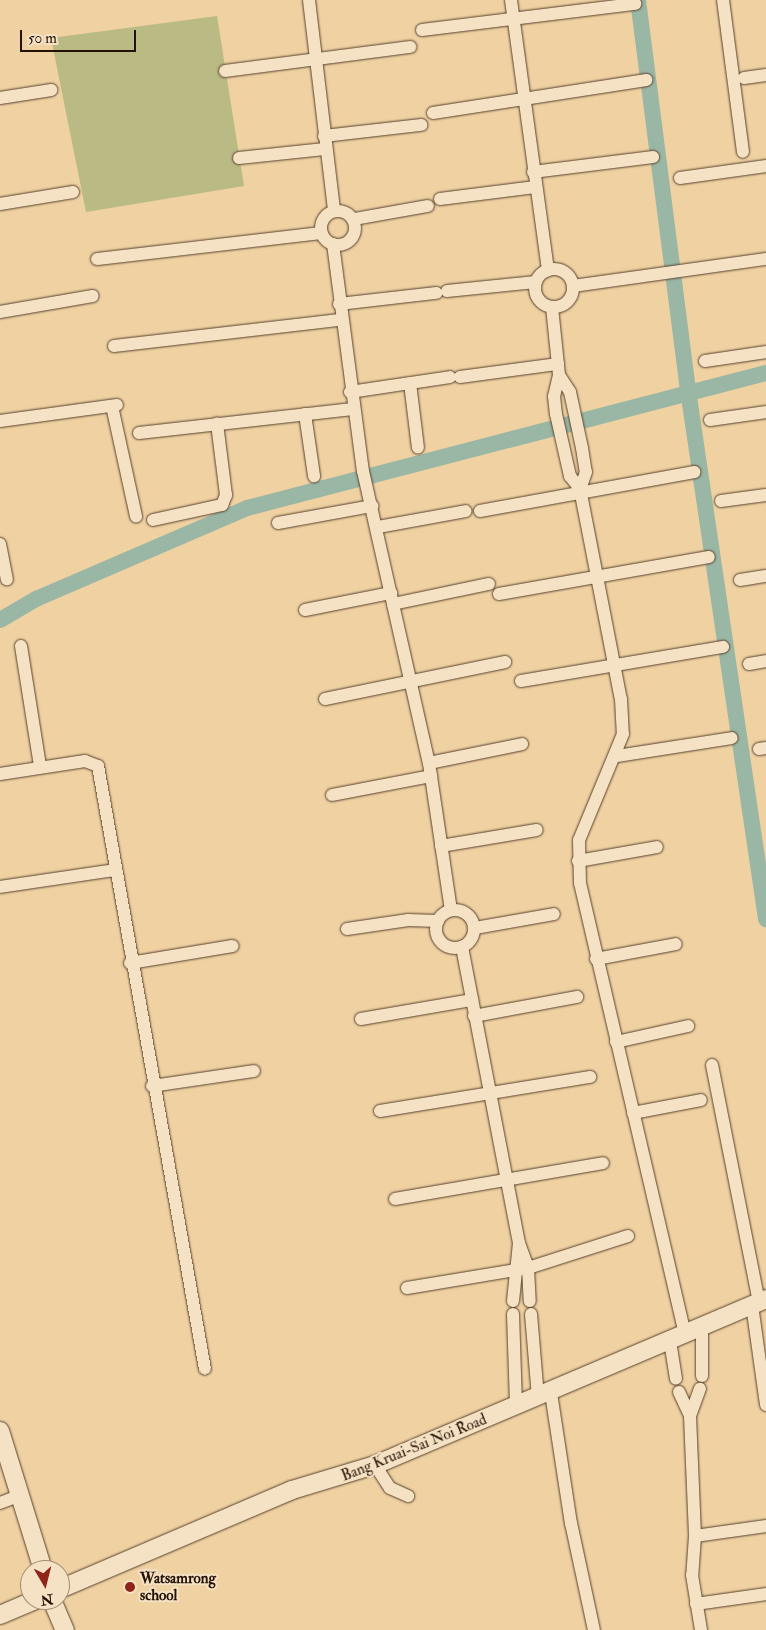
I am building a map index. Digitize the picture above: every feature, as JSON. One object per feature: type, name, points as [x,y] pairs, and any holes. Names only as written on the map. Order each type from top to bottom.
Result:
[{"type":"main road","name":"Bang Kruai-Sai Noi Road","points":[[70,1585],[292,1490],[375,1465],[544,1395],[759,1302]]},
{"type":"main road","points":[[0,1431],[40,1560]]},
{"type":"main road","points":[[0,1614],[20,1606]]},
{"type":"main road","points":[[56,1610],[65,1630]]},
{"type":"street","points":[[309,0],[334,211]]},
{"type":"street","points":[[511,0],[523,100],[548,270]]},
{"type":"street","points":[[723,0],[743,152]]},
{"type":"street","points":[[422,30],[635,4]]},
{"type":"street","points":[[225,71],[410,47]]},
{"type":"street","points":[[744,78],[766,75]]},
{"type":"street","points":[[432,113],[646,80]]},
{"type":"street","points":[[0,98],[51,90]]},
{"type":"street","points":[[239,158],[421,125]]},
{"type":"street","points":[[533,172],[653,157]]},
{"type":"street","points":[[680,178],[766,166]]},
{"type":"street","points":[[440,199],[536,188]]},
{"type":"street","points":[[0,204],[73,192]]},
{"type":"street","points":[[334,211],[354,220],[428,206]]},
{"type":"street","points":[[322,234],[325,217],[334,211]]},
{"type":"street","points":[[333,244],[350,241],[355,231],[354,220]]},
{"type":"street","points":[[97,259],[322,234],[333,244],[340,320],[363,471],[378,528],[432,776],[451,910]]},
{"type":"street","points":[[573,286],[766,259]]},
{"type":"street","points":[[339,304],[536,282],[548,270]]},
{"type":"street","points":[[548,270],[564,272],[573,286]]},
{"type":"street","points":[[536,282],[538,298],[552,307]]},
{"type":"street","points":[[552,307],[568,302],[573,286]]},
{"type":"street","points":[[0,312],[93,296]]},
{"type":"street","points":[[552,307],[559,369],[574,408],[586,472],[580,491]]},
{"type":"street","points":[[114,346],[340,320]]},
{"type":"street","points":[[705,361],[766,352]]},
{"type":"street","points":[[350,392],[455,377],[559,369]]},
{"type":"street","points":[[559,369],[554,396],[556,414],[570,476],[580,491],[614,667],[623,734],[617,756],[586,816],[578,861],[596,959],[633,1113],[677,1338],[678,1386],[690,1416],[695,1536],[692,1575],[701,1630]]},
{"type":"street","points":[[410,383],[418,448]]},
{"type":"street","points":[[0,421],[114,405],[136,516]]},
{"type":"street","points":[[139,433],[353,409]]},
{"type":"street","points":[[710,420],[766,412]]},
{"type":"street","points":[[305,414],[314,476]]},
{"type":"street","points":[[153,520],[222,505],[226,495],[217,424]]},
{"type":"street","points":[[480,511],[580,491],[694,472]]},
{"type":"street","points":[[721,500],[766,495]]},
{"type":"street","points":[[278,524],[372,506]]},
{"type":"street","points":[[378,528],[466,511]]},
{"type":"street","points":[[0,544],[7,579]]},
{"type":"street","points":[[499,594],[597,579],[709,557]]},
{"type":"street","points":[[740,580],[766,576]]},
{"type":"street","points":[[305,610],[489,584]]},
{"type":"street","points":[[21,646],[40,766]]},
{"type":"street","points":[[521,681],[614,667],[722,647]]},
{"type":"street","points":[[749,664],[766,661]]},
{"type":"street","points":[[325,699],[505,662]]},
{"type":"street","points":[[617,756],[732,738]]},
{"type":"street","points":[[429,763],[522,744]]},
{"type":"street","points":[[0,774],[40,766],[85,761],[98,766],[130,963],[205,1369]]},
{"type":"street","points":[[332,795],[432,776]]},
{"type":"street","points":[[441,846],[537,830]]},
{"type":"street","points":[[578,861],[657,847]]},
{"type":"street","points":[[0,888],[115,870]]},
{"type":"street","points":[[347,929],[408,920],[438,921],[451,910]]},
{"type":"street","points":[[451,910],[467,914],[474,928]]},
{"type":"street","points":[[530,1300],[528,1268],[519,1243],[462,946],[474,928],[554,914]]},
{"type":"street","points":[[438,921],[439,938],[445,944],[462,946]]},
{"type":"street","points":[[596,959],[676,944]]},
{"type":"street","points":[[130,963],[233,946]]},
{"type":"street","points":[[474,1016],[577,997]]},
{"type":"street","points":[[361,1019],[472,1000]]},
{"type":"street","points":[[616,1042],[688,1026]]},
{"type":"street","points":[[712,1065],[759,1302],[766,1406]]},
{"type":"street","points":[[152,1086],[254,1070]]},
{"type":"street","points":[[380,1111],[491,1095],[590,1077]]},
{"type":"street","points":[[633,1113],[700,1100]]},
{"type":"street","points":[[395,1199],[603,1163]]},
{"type":"street","points":[[408,1288],[528,1268],[628,1236]]},
{"type":"street","points":[[516,1406],[513,1271],[519,1243]]},
{"type":"street","points":[[531,1314],[544,1395],[594,1630]]},
{"type":"street","points":[[702,1326],[702,1376]]},
{"type":"street","points":[[690,1416],[700,1389]]},
{"type":"street","points":[[375,1465],[390,1488],[408,1496]]},
{"type":"street","points":[[0,1503],[21,1495]]},
{"type":"street","points":[[695,1536],[766,1526]]},
{"type":"street","points":[[696,1604],[766,1594]]},
{"type":"green space","points":[[217,16],[244,186],[86,212],[51,38]]},
{"type":"waterway","points":[[638,0],[688,390],[766,919]]},
{"type":"waterway","points":[[0,620],[36,599],[247,508],[766,373]]},
{"type":"place","name":"Watsamrong school","points":[[130,1587]]}]
